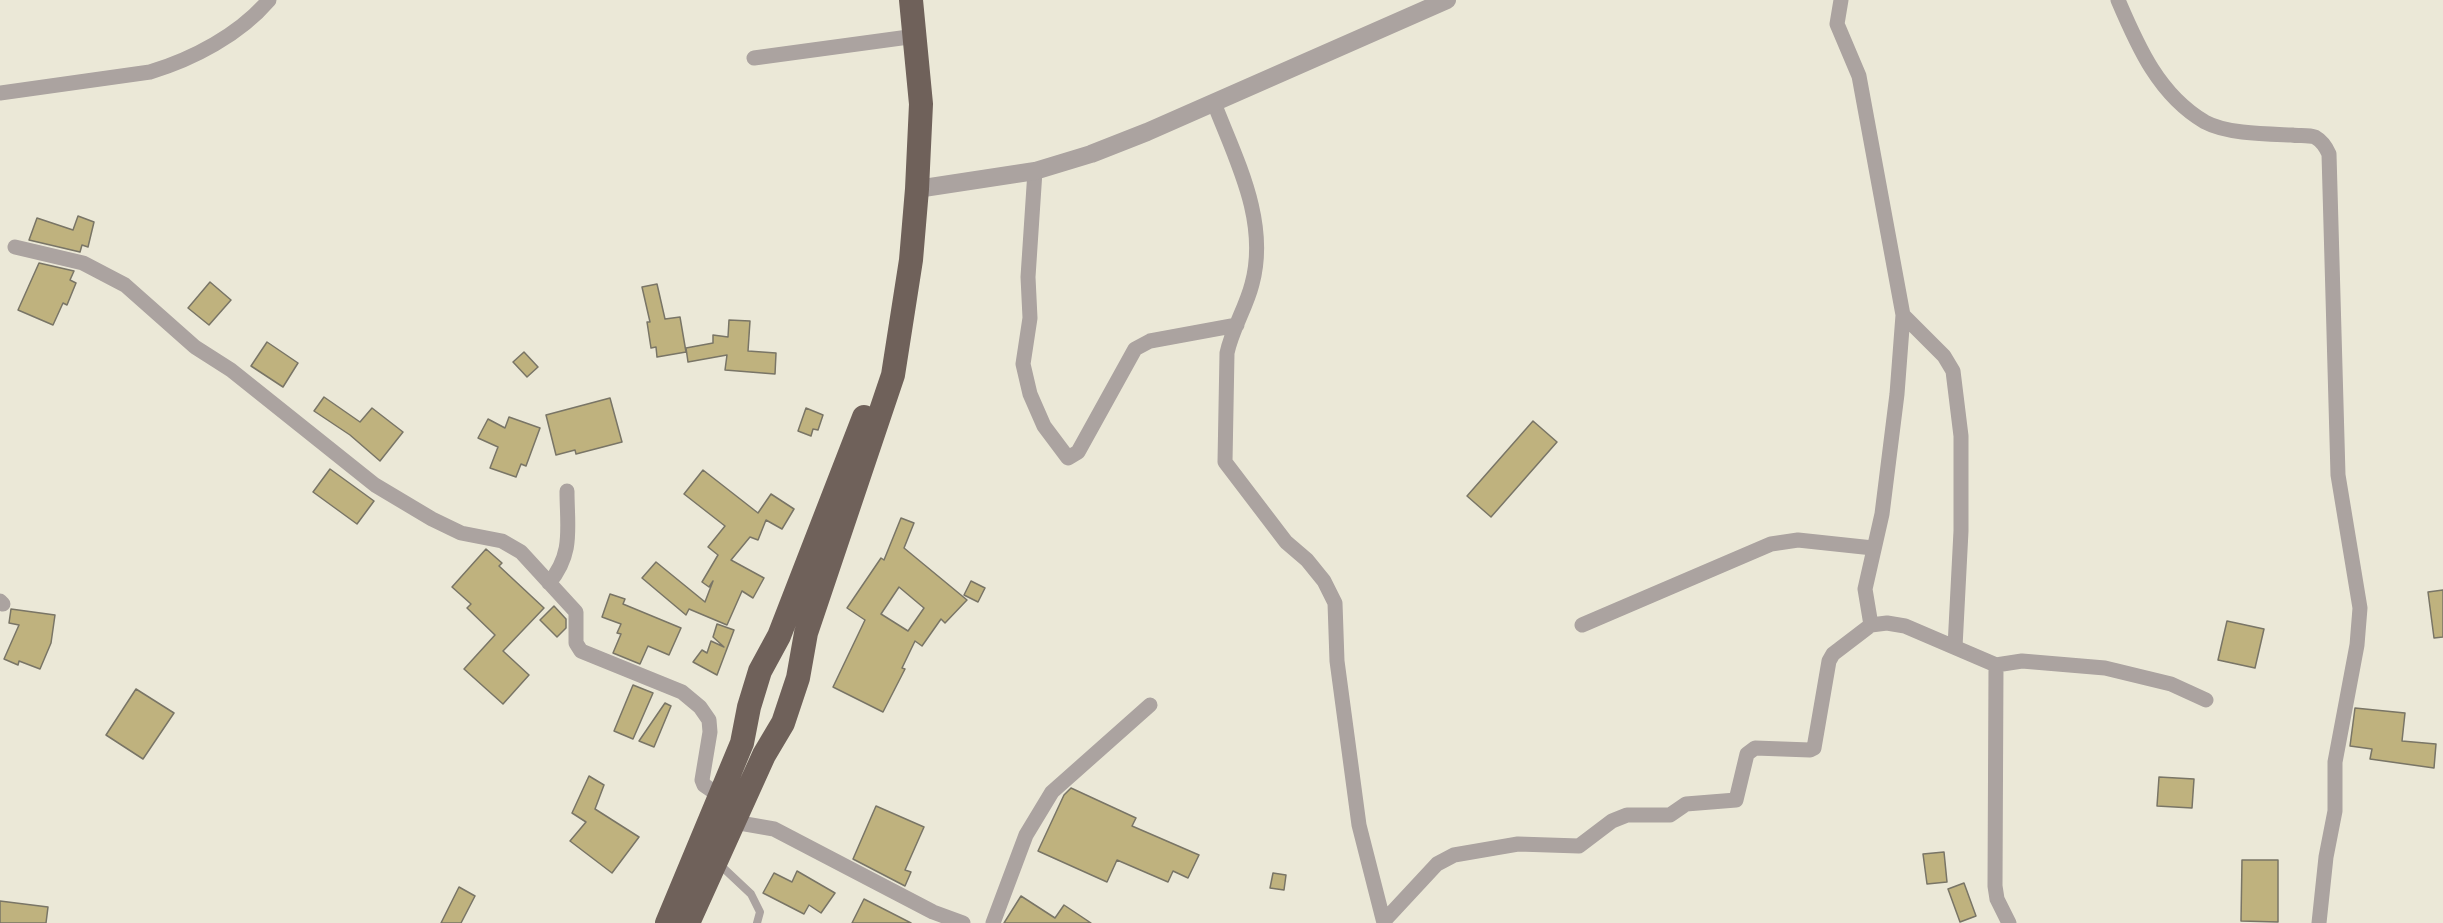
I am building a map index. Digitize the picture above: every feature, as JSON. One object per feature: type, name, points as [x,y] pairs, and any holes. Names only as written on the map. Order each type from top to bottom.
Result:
[{"type":"highway","points":[[688,923],[764,755],[783,723],[798,678],[806,633],[892,375],[911,260],[917,189],[921,104],[911,0]]},
{"type":"highway","points":[[667,923],[742,743],[749,707],[760,671],[779,636],[898,328]]},
{"type":"street","points":[[0,93],[150,72],[168,66],[196,54],[235,30],[269,0]]},
{"type":"street","points":[[917,189],[1035,171],[1091,154],[1214,103],[1447,0]]},
{"type":"street","points":[[1841,0],[1837,24],[1859,76],[1903,315],[1897,394],[1885,492],[1865,589],[1871,625]]},
{"type":"street","points":[[2118,0],[2138,46],[2163,86],[2183,107],[2207,123],[2246,132],[2314,137],[2326,146],[2329,154],[2338,475],[2360,608],[2357,645],[2335,762],[2335,811],[2326,857],[2319,923]]},
{"type":"street","points":[[754,58],[916,36]]},
{"type":"street","points":[[1214,103],[1252,200],[1257,249],[1253,283],[1227,352],[1225,462],[1286,542],[1324,581],[1335,603],[1337,661],[1359,825],[1384,922]]},
{"type":"street","points":[[1035,171],[1028,277],[1030,318],[1023,364],[1030,394],[1044,426],[1068,458],[1078,452],[1135,349],[1150,341],[1237,325]]},
{"type":"street","points":[[15,246],[83,263],[124,285],[195,347],[231,370],[375,485],[432,519],[461,533],[511,545],[577,615],[576,643],[581,651],[682,692],[700,707],[708,720],[710,732],[702,780],[704,785],[720,796]]},
{"type":"street","points":[[1903,315],[1944,356],[1953,371],[1961,436],[1961,531],[1955,647]]},
{"type":"street","points":[[549,583],[561,568],[568,549],[567,491]]},
{"type":"street","points":[[1582,625],[1771,544],[1798,540],[1873,548]]},
{"type":"street","points":[[1384,922],[1437,864],[1454,855],[1518,844],[1578,846],[1612,821],[1627,815],[1670,815],[1686,804],[1736,800],[1747,754],[1751,750],[1755,748],[1810,750],[1814,748],[1828,661],[1833,654],[1871,625],[1905,626],[1996,665],[2022,661],[2105,668],[2171,684],[2206,700]]},
{"type":"street","points":[[1996,665],[1995,886],[1997,899],[2009,923]]},
{"type":"street","points":[[993,923],[1026,835],[1052,792],[1150,705]]},
{"type":"street","points":[[734,822],[774,829],[933,912],[963,923]]},
{"type":"lane","points":[[715,861],[751,894],[760,912],[757,923]]},
{"type":"building","points":[[78,216],[94,222],[88,247],[82,245],[80,252],[29,240],[37,218],[73,230]]},
{"type":"building","points":[[39,263],[74,271],[70,280],[76,283],[67,305],[63,303],[53,325],[18,310]]},
{"type":"building","points":[[210,282],[231,300],[209,325],[188,308]]},
{"type":"building","points":[[657,284],[665,319],[680,317],[686,352],[657,357],[656,347],[651,348],[647,322],[650,322],[642,287]]},
{"type":"building","points":[[729,320],[750,321],[748,351],[776,353],[775,374],[725,370],[727,355],[688,362],[686,348],[713,343],[713,335],[728,337]]},
{"type":"building","points":[[267,342],[298,363],[283,387],[251,366]]},
{"type":"building","points":[[524,352],[538,367],[527,377],[513,362]]},
{"type":"building","points":[[324,397],[360,422],[372,408],[403,432],[380,461],[350,435],[314,411]]},
{"type":"building","points":[[610,398],[622,442],[576,454],[575,450],[556,455],[546,415]]},
{"type":"building","points":[[806,408],[823,415],[818,430],[813,429],[811,436],[798,431]]},
{"type":"building","points":[[509,417],[540,428],[526,466],[521,464],[516,477],[490,468],[498,447],[478,438],[488,419],[505,428]]},
{"type":"building","points":[[1533,421],[1557,442],[1491,517],[1467,496]]},
{"type":"building","points":[[330,469],[374,501],[357,524],[313,492]]},
{"type":"building","points":[[703,470],[758,513],[771,494],[794,509],[782,529],[766,520],[758,540],[750,537],[731,560],[764,578],[753,598],[742,591],[727,625],[689,609],[686,615],[642,578],[656,562],[705,602],[713,581],[709,587],[702,582],[718,555],[708,547],[725,526],[684,494]]},
{"type":"building","points":[[901,518],[914,523],[904,548],[967,600],[945,623],[941,619],[922,646],[915,641],[902,668],[905,669],[883,712],[833,687],[865,620],[847,608],[881,558],[884,560]],"holes":[[[899,587],[924,608],[908,631],[881,614]]]},
{"type":"building","points":[[486,549],[502,563],[499,566],[544,608],[503,651],[529,675],[503,704],[464,669],[495,635],[467,608],[471,604],[452,587]]},
{"type":"building","points":[[971,581],[985,588],[978,602],[964,595]]},
{"type":"building","points":[[2443,590],[2443,637],[2434,638],[2428,592]]},
{"type":"building","points":[[610,594],[625,599],[623,604],[681,628],[669,655],[648,646],[640,664],[613,653],[621,634],[617,633],[621,624],[602,617]]},
{"type":"building","points":[[554,606],[566,619],[566,628],[557,637],[540,620]]},
{"type":"building","points":[[11,609],[55,615],[51,643],[40,669],[19,661],[18,665],[4,659],[19,625],[9,623]]},
{"type":"building","points":[[2227,621],[2264,629],[2255,668],[2218,660]]},
{"type":"building","points":[[717,624],[734,630],[717,675],[693,662],[702,650],[707,653],[711,641],[724,647],[713,637]]},
{"type":"building","points":[[633,685],[653,693],[633,739],[614,731]]},
{"type":"building","points":[[136,689],[174,713],[143,759],[106,735]]},
{"type":"building","points":[[665,703],[671,706],[654,747],[639,741]]},
{"type":"building","points":[[2355,708],[2405,713],[2402,741],[2436,744],[2434,768],[2370,759],[2372,749],[2350,746]]},
{"type":"building","points":[[589,776],[604,785],[595,809],[639,837],[612,873],[570,841],[586,822],[572,813]]},
{"type":"building","points":[[2159,777],[2194,779],[2192,808],[2157,806]]},
{"type":"building","points":[[1071,788],[1136,818],[1132,826],[1199,855],[1188,878],[1173,871],[1168,882],[1117,860],[1107,882],[1038,851],[1064,795]]},
{"type":"building","points":[[876,806],[924,827],[905,870],[911,872],[905,886],[853,859]]},
{"type":"building","points":[[1944,852],[1947,882],[1927,884],[1923,854]]},
{"type":"building","points":[[2242,860],[2278,860],[2278,922],[2241,921]]},
{"type":"building","points":[[797,871],[835,893],[821,913],[809,905],[804,914],[763,893],[774,873],[792,882]]},
{"type":"building","points":[[1273,873],[1286,875],[1284,890],[1270,888]]},
{"type":"building","points":[[1964,883],[1976,916],[1960,922],[1948,889]]},
{"type":"building","points":[[459,887],[475,896],[461,923],[441,923]]},
{"type":"building","points":[[1021,896],[1055,918],[1064,905],[1091,923],[1004,923]]},
{"type":"building","points":[[864,899],[911,923],[852,923]]},
{"type":"building","points":[[0,901],[48,907],[46,923],[0,923]]}]
